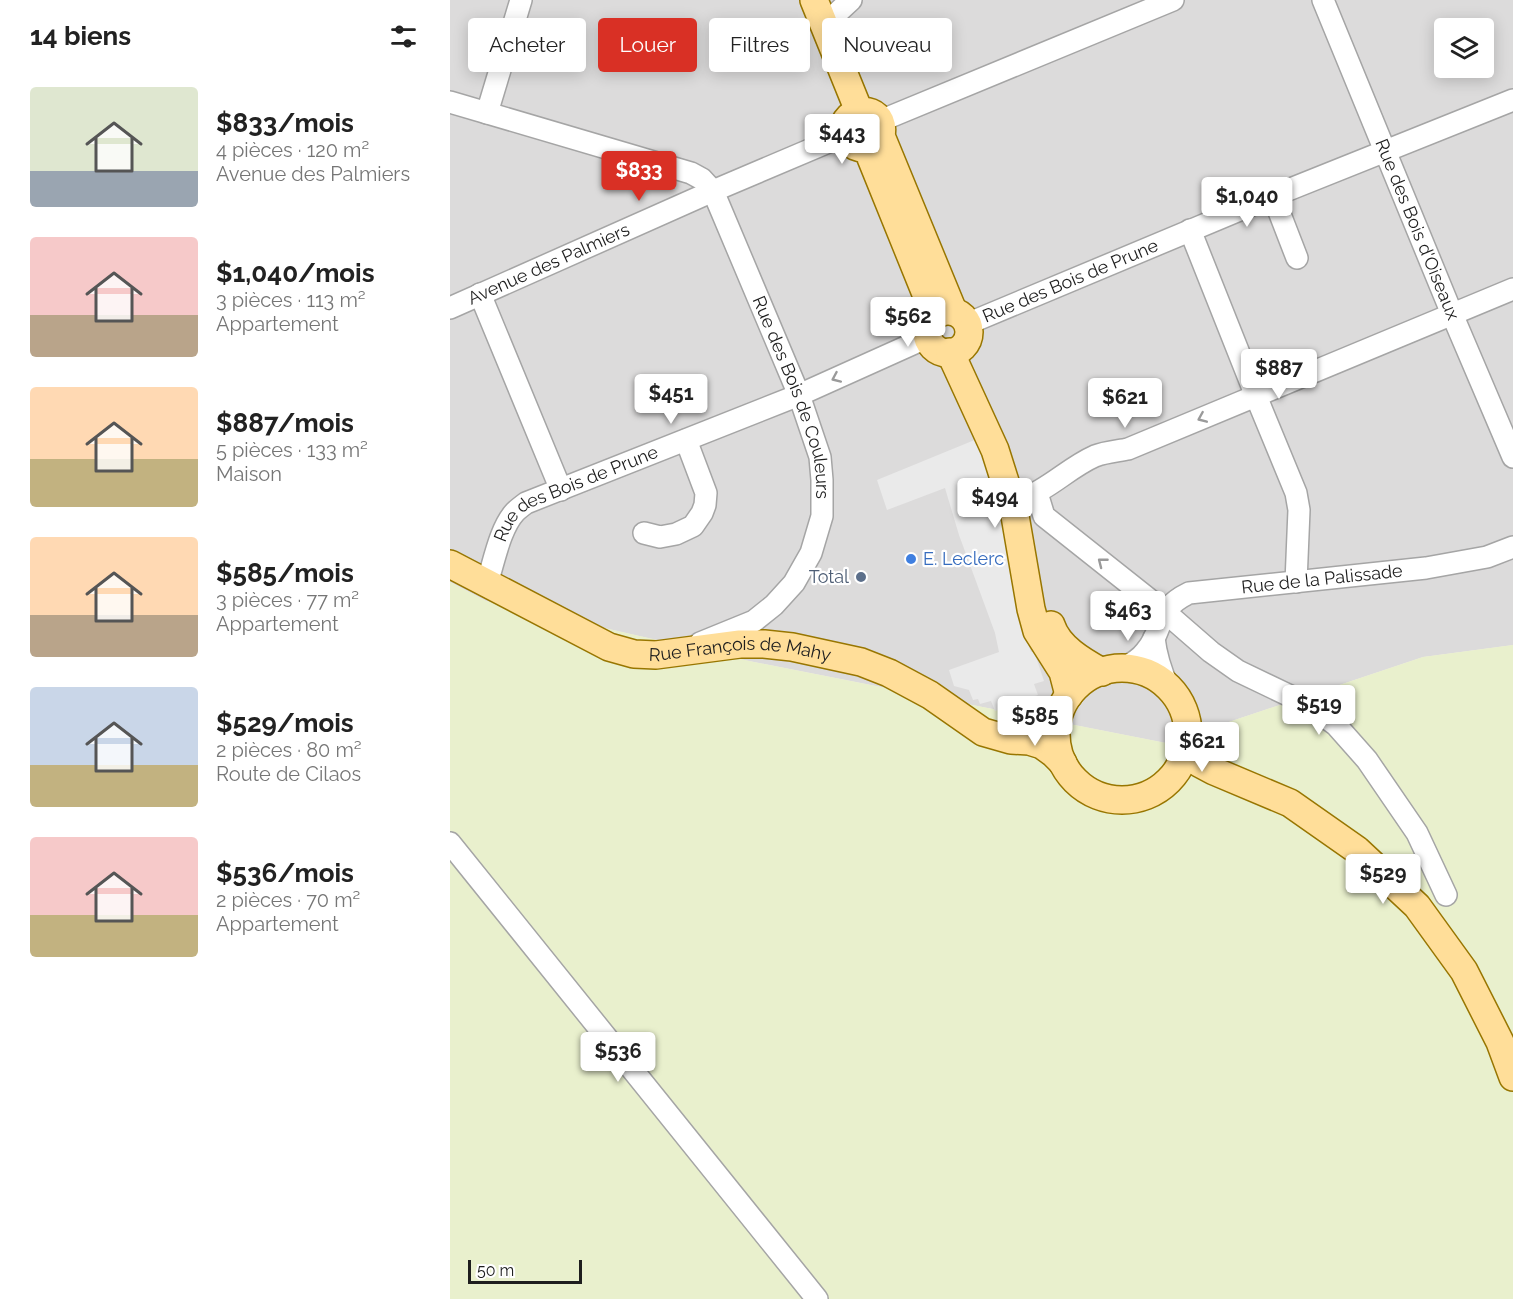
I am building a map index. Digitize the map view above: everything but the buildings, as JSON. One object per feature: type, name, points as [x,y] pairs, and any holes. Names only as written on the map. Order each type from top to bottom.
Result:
[{"type":"main road","points":[[814,0],[822,20]]},
{"type":"main road","points":[[843,72],[949,331],[1005,447],[1026,505],[1044,605],[1053,630],[1066,647],[1082,661],[1112,670],[1142,671],[1168,687],[1180,704],[1187,722],[1188,736],[1182,764],[1173,777],[1158,791],[1138,799],[1116,800],[1095,795],[1077,783],[1069,774],[1058,752],[1057,724],[1069,695],[1084,681],[1112,670]]},
{"type":"main road","points":[[1024,498],[1031,609],[1037,631],[1063,672],[1069,695]]},
{"type":"main road","name":"Rue François de Mahy","points":[[450,564],[609,647],[634,654],[656,655],[740,644],[764,644],[792,646],[861,662],[930,695],[983,732],[1011,740],[1029,741],[1042,746],[1063,763]]},
{"type":"main road","points":[[1029,741],[1057,724]]},
{"type":"main road","points":[[1187,749],[1199,763],[1290,803],[1357,850],[1417,906],[1464,971],[1500,1042],[1513,1077]]},
{"type":"main road","points":[[1173,777],[1186,772],[1215,771]]},
{"type":"street","points":[[487,113],[521,0]]},
{"type":"street","points":[[832,18],[851,0]]},
{"type":"street","name":"Avenue des Palmiers","points":[[450,308],[713,190],[866,130],[1173,0]]},
{"type":"street","name":"Rue des Bois d'Oiseaux","points":[[1323,0],[1513,457]]},
{"type":"street","name":"Rue des Bois de Prune","points":[[488,583],[504,532],[515,512],[526,503],[799,394],[1190,230],[1513,100]]},
{"type":"street","points":[[450,102],[691,173],[702,179],[713,190]]},
{"type":"street","name":"Rue des Bois de Couleurs","points":[[680,651],[754,621],[774,605],[794,583],[811,553],[822,516],[820,457],[799,394],[713,190]]},
{"type":"street","points":[[1273,196],[1297,258]]},
{"type":"street","points":[[1190,230],[1296,493],[1299,510],[1296,582]]},
{"type":"street","points":[[1446,895],[1417,833],[1367,760],[1336,725],[1309,705],[1238,671],[1211,652],[1024,498],[1096,455],[1128,449],[1513,289]]},
{"type":"street","points":[[480,294],[561,489]]},
{"type":"street","points":[[644,533],[660,537],[676,534],[693,526],[702,513],[706,494],[686,440]]},
{"type":"street","name":"Rue de la Palissade","points":[[1112,670],[1136,661],[1154,638],[1165,612],[1172,604],[1190,593],[1425,568],[1487,557],[1513,547]]},
{"type":"street","points":[[1154,638],[1156,656],[1168,687]]},
{"type":"street","points":[[450,843],[817,1299]]},
{"type":"shaded area","points":[[450,0],[1513,0],[1513,645],[1423,657],[1166,743],[749,661],[486,601],[450,582]]},
{"type":"shaded area","points":[[977,439],[1000,503],[1032,642],[1028,643],[1031,652],[1034,651],[1044,681],[1034,684],[1038,695],[995,711],[991,701],[980,704],[978,699],[973,700],[969,690],[954,686],[949,670],[999,652],[995,633],[959,535],[945,488],[887,510],[877,480]]},
{"type":"green space","points":[[450,582],[486,601],[749,661],[1166,743],[1423,657],[1513,645],[1513,1299],[450,1299]]},
{"type":"place","name":"E. Leclerc","points":[[911,559]]},
{"type":"place","name":"Total","points":[[861,577]]}]
